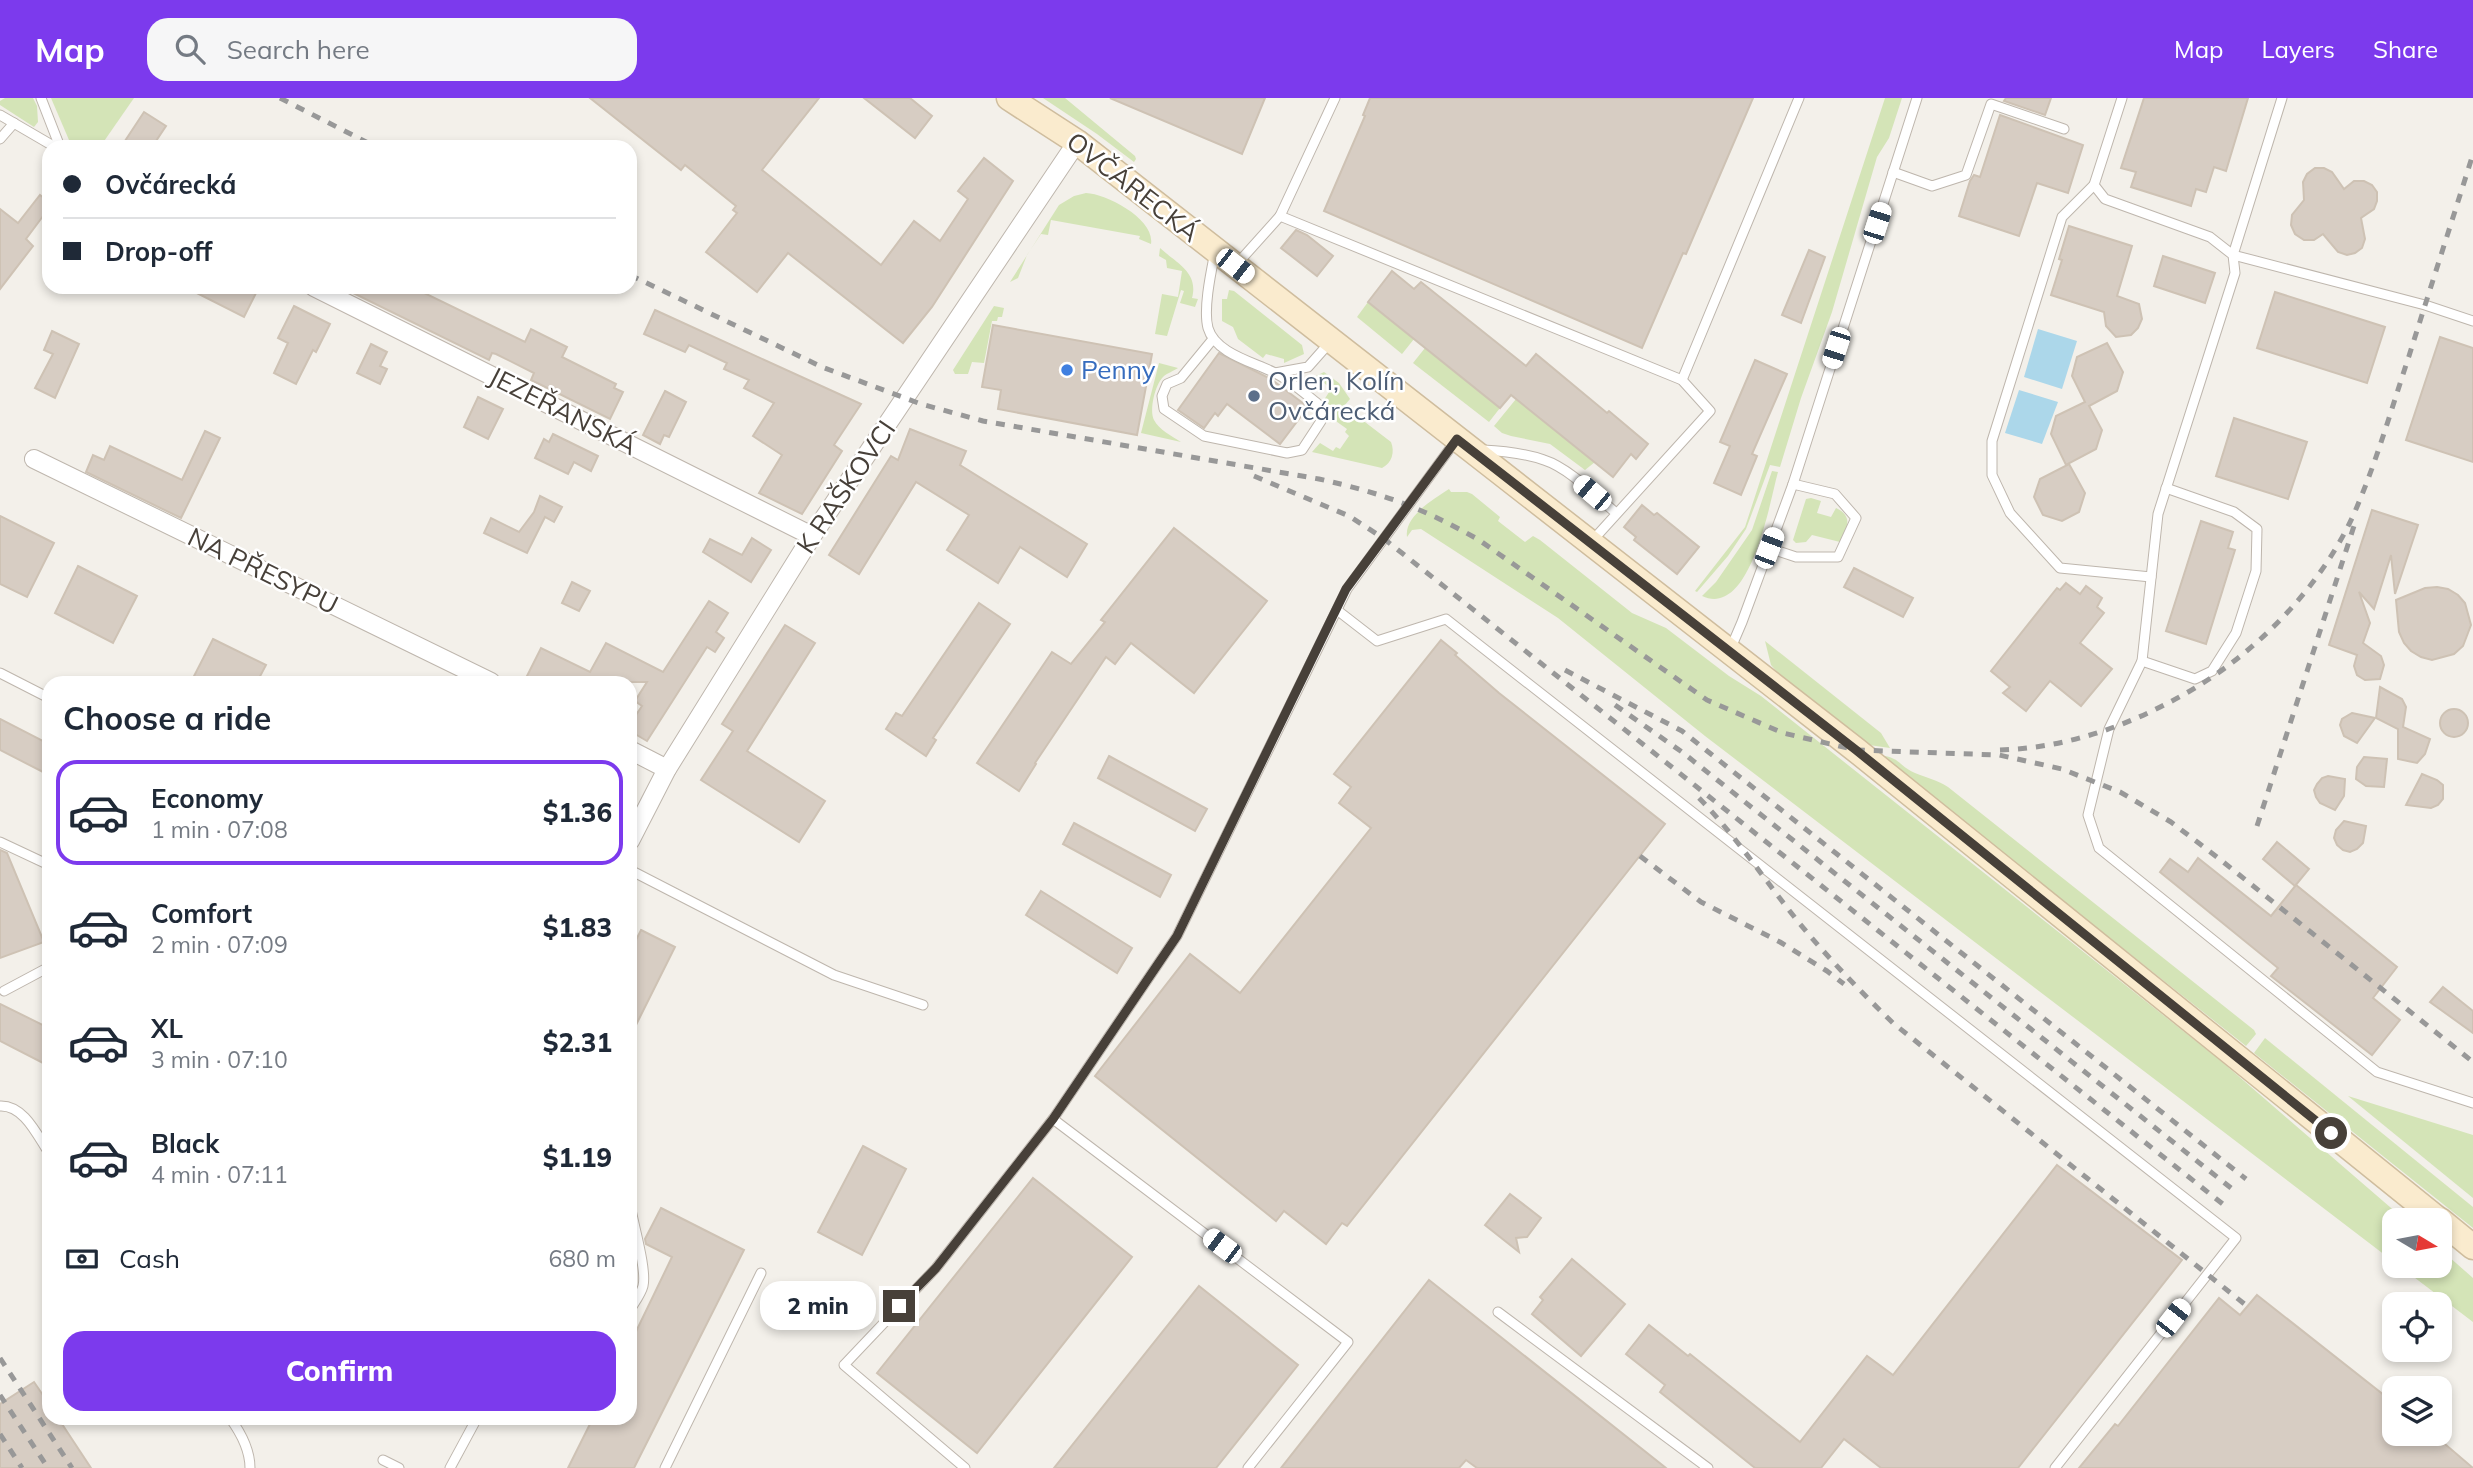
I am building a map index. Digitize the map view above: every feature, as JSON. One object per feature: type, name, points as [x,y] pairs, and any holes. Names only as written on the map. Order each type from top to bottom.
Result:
[{"type":"main road","name":"OVČÁRECKÁ","points":[[1009,98],[1077,142],[1856,750],[2424,1208]]},
{"type":"main road","name":"OVČÁRECKÁ","points":[[2452,1230],[2473,1247]]},
{"type":"street","name":"K RAŠKOVCI","points":[[637,827],[667,769],[812,536],[1077,142]]},
{"type":"street","name":"JEZEŘANSKÁ","points":[[328,294],[812,536]]},
{"type":"street","name":"NA PŘESYPU","points":[[34,459],[479,676]]},
{"type":"street","points":[[637,754],[667,769]]},
{"type":"lane","points":[[41,98],[55,140]]},
{"type":"lane","points":[[1235,266],[1280,216],[1335,98]]},
{"type":"lane","points":[[1682,380],[1799,98]]},
{"type":"lane","points":[[1729,652],[1793,484],[1917,98]]},
{"type":"lane","points":[[2122,98],[2094,185],[2062,217],[1992,440],[1992,475],[2010,513],[2060,568],[2151,577]]},
{"type":"lane","points":[[2282,98],[2233,254],[2235,273],[2158,514],[2142,661],[2109,729],[2088,815],[2099,848],[2377,1072],[2473,1103]]},
{"type":"lane","points":[[1892,173],[1932,186],[1966,175],[1991,104],[2064,130]]},
{"type":"lane","points":[[0,115],[44,140]]},
{"type":"lane","points":[[0,139],[14,123]]},
{"type":"lane","points":[[2094,185],[2105,199],[2210,237],[2233,254],[2425,305],[2473,321]]},
{"type":"lane","points":[[1280,216],[1682,380],[1710,411],[1590,544]]},
{"type":"lane","points":[[1213,340],[1181,378],[1167,384],[1162,396],[1164,409],[1204,436],[1287,453],[1302,450],[1321,421],[1318,404],[1275,373],[1240,359],[1213,340],[1207,326],[1209,282],[1216,251]]},
{"type":"lane","points":[[1275,373],[1308,367],[1331,341]]},
{"type":"lane","points":[[965,1468],[844,1365],[936,1268],[1053,1119],[1177,936],[1346,589],[1383,538],[1463,444],[1546,460],[1578,481],[1616,513]]},
{"type":"lane","points":[[1769,548],[1797,556],[1838,558],[1856,518],[1835,494],[1793,484]]},
{"type":"lane","points":[[2142,661],[2195,679],[2212,671],[2236,633],[2256,571],[2257,529],[2234,512],[2166,488]]},
{"type":"lane","points":[[1336,610],[1377,640],[1446,620],[2236,1238],[2055,1468]]},
{"type":"lane","points":[[0,673],[42,694]]},
{"type":"lane","points":[[0,842],[42,862]]},
{"type":"lane","points":[[637,874],[834,975],[923,1005]]},
{"type":"lane","points":[[4,991],[42,971]]},
{"type":"lane","points":[[0,1105],[22,1113],[42,1143]]},
{"type":"lane","points":[[1053,1119],[1348,1342],[1248,1468]]},
{"type":"lane","points":[[637,1241],[643,1262],[643,1285],[637,1297]]},
{"type":"lane","points":[[665,1468],[761,1273]]},
{"type":"lane","points":[[1498,1312],[1708,1468]]},
{"type":"lane","points":[[235,1425],[241,1433],[250,1459],[250,1468]]},
{"type":"lane","points":[[450,1468],[473,1425]]},
{"type":"lane","points":[[383,1460],[399,1468]]},
{"type":"green space","points":[[5,98],[33,98],[37,106],[38,122],[34,127],[0,105],[0,101]]},
{"type":"green space","points":[[51,98],[134,98],[105,140],[69,140]]},
{"type":"green space","points":[[1043,98],[1065,98],[1135,156],[1134,162],[1097,134]]},
{"type":"green space","points":[[1885,98],[1902,98],[1889,138],[1877,157],[1832,312],[1780,467],[1770,465],[1746,529],[1728,556],[1697,592],[1695,591],[1745,527]]},
{"type":"green space","points":[[1086,193],[1106,198],[1128,209],[1145,226],[1151,244],[1139,239],[1140,236],[1051,220],[1048,235],[1041,234],[1031,249],[1059,205],[1074,196]]},
{"type":"green space","points":[[1160,248],[1185,269],[1192,281],[1192,298],[1198,299],[1195,307],[1180,303],[1184,291],[1181,290],[1167,336],[1155,334],[1162,294],[1178,297],[1182,271],[1167,268],[1166,260],[1159,256]]},
{"type":"green space","points":[[1027,256],[1018,278],[1010,282]]},
{"type":"green space","points":[[1229,290],[1234,291],[1302,345],[1304,354],[1284,363],[1284,359],[1266,354],[1263,358],[1238,339],[1233,327],[1222,321],[1222,299],[1227,299]]},
{"type":"green space","points":[[1368,302],[1414,339],[1402,354],[1357,317]]},
{"type":"green space","points":[[994,306],[1004,308],[1002,317],[992,321],[984,363],[972,362],[968,374],[955,374],[953,370]]},
{"type":"green space","points":[[1425,348],[1500,408],[1489,422],[1413,363]]},
{"type":"green space","points":[[1159,363],[1178,368],[1160,381],[1152,410],[1154,420],[1159,427],[1181,442],[1141,433]]},
{"type":"green space","points":[[1324,372],[1339,383],[1350,399],[1344,406],[1391,442],[1392,457],[1382,468],[1312,452],[1320,443],[1333,451],[1336,447],[1340,449],[1349,436],[1345,432],[1347,429],[1333,419],[1331,407],[1324,400],[1331,389],[1316,376]]},
{"type":"green space","points":[[1516,399],[1595,462],[1585,470],[1550,444],[1502,433],[1494,426]]},
{"type":"green space","points":[[1772,471],[1778,472],[1770,506],[1755,553],[1745,574],[1733,590],[1719,598],[1702,596],[1716,582],[1752,530]]},
{"type":"green space","points":[[1449,489],[1451,492],[1472,494],[1500,517],[1498,521],[1525,542],[1533,536],[1540,540],[1632,613],[1666,628],[1729,676],[1761,696],[2221,1061],[2391,1208],[2382,1208],[2382,1253],[1705,736],[1558,618],[1421,529],[1412,530],[1407,537],[1410,522],[1428,503]]},
{"type":"green space","points":[[1806,499],[1821,501],[1817,513],[1831,517],[1836,508],[1845,515],[1847,527],[1840,542],[1812,535],[1806,542],[1796,543],[1793,540]]},
{"type":"green space","points":[[1765,641],[1881,733],[1890,748],[1869,745],[1778,673],[1771,665]]},
{"type":"green space","points":[[1879,755],[1892,758],[1909,770],[1948,787],[2256,1034],[2246,1046]]},
{"type":"green space","points":[[2265,1038],[2473,1207],[2473,1228],[2452,1211],[2452,1208],[2448,1208],[2254,1053]]},
{"type":"green space","points":[[2348,1096],[2473,1135],[2473,1198]]},
{"type":"green space","points":[[2452,1260],[2473,1278],[2473,1322],[2452,1306],[2452,1292],[2434,1292],[2415,1278],[2452,1278]]},
{"type":"water","points":[[2038,329],[2077,341],[2062,389],[2024,377]]},
{"type":"water","points":[[2019,390],[2058,402],[2042,444],[2005,433]]},
{"type":"building","points":[[590,98],[819,98],[762,170],[881,265],[914,221],[940,241],[968,199],[958,191],[984,158],[1013,181],[932,307],[903,343],[788,253],[757,292],[706,252],[737,213],[733,210],[736,206],[685,165],[681,170]]},
{"type":"building","points":[[864,98],[910,98],[932,116],[915,138]]},
{"type":"building","points":[[1110,98],[1265,98],[1242,154]]},
{"type":"building","points":[[1370,98],[1753,98],[1642,348],[1324,211],[1365,116],[1363,115]]},
{"type":"building","points":[[2006,98],[2051,98],[2045,115],[2004,101]]},
{"type":"building","points":[[2144,98],[2248,98],[2226,171],[2214,167],[2206,192],[2196,189],[2191,206],[2131,187],[2136,172],[2121,168]]},
{"type":"building","points":[[144,112],[166,126],[157,140],[126,140]]},
{"type":"building","points":[[2000,115],[2083,145],[2068,193],[2037,183],[2019,236],[1959,216],[1970,181],[1974,175],[1980,177]]},
{"type":"building","points":[[2315,168],[2332,172],[2344,189],[2354,181],[2364,181],[2372,185],[2377,192],[2374,209],[2361,218],[2365,239],[2362,248],[2355,253],[2347,255],[2338,252],[2323,234],[2314,240],[2304,240],[2295,234],[2291,225],[2292,215],[2304,200],[2303,182],[2307,174]]},
{"type":"building","points":[[40,195],[42,197],[42,217],[26,239],[33,246],[0,289],[0,209],[18,223]]},
{"type":"building","points":[[2069,226],[2132,246],[2117,296],[2139,304],[2142,319],[2131,335],[2116,337],[2106,326],[2104,312],[2051,295]]},
{"type":"building","points":[[1296,230],[1307,235],[1333,256],[1317,276],[1281,248]]},
{"type":"building","points":[[1809,250],[1825,257],[1801,323],[1782,315]]},
{"type":"building","points":[[2163,256],[2215,273],[2205,303],[2154,286]]},
{"type":"building","points":[[1392,271],[1414,289],[1421,282],[1526,366],[1536,354],[1648,444],[1636,459],[1631,454],[1613,477],[1511,395],[1500,408],[1368,302]]},
{"type":"building","points":[[2275,292],[2385,327],[2367,383],[2257,348]]},
{"type":"building","points":[[199,294],[256,294],[244,317]]},
{"type":"building","points":[[355,294],[426,294],[525,342],[531,329],[567,347],[562,357],[616,384],[614,388],[623,392],[610,419],[531,380],[534,373],[496,354],[492,353],[489,360]]},
{"type":"building","points":[[294,306],[330,324],[296,384],[274,373],[288,343],[278,338]]},
{"type":"building","points":[[655,310],[861,404],[834,445],[842,451],[802,514],[759,493],[782,455],[753,436],[774,403],[744,388],[749,380],[724,369],[727,363],[689,345],[685,352],[644,334]]},
{"type":"building","name":"Penny","points":[[993,325],[1152,354],[1137,435],[998,409],[1001,390],[982,387]]},
{"type":"building","points":[[52,331],[79,344],[55,398],[35,388],[53,354],[44,350]]},
{"type":"building","points":[[2440,337],[2473,348],[2473,462],[2406,440]]},
{"type":"building","points":[[2107,343],[2123,372],[2117,391],[2089,406],[2102,430],[2096,449],[2066,465],[2051,434],[2056,416],[2085,402],[2072,376],[2077,357]]},
{"type":"building","points":[[371,344],[387,352],[380,366],[387,369],[380,384],[357,373]]},
{"type":"building","points":[[1219,353],[1271,379],[1308,407],[1280,444],[1227,404],[1218,416],[1215,413],[1204,428],[1178,410]]},
{"type":"building","points":[[1755,360],[1787,374],[1752,454],[1757,456],[1741,495],[1714,483],[1730,446],[1720,442]]},
{"type":"building","points":[[665,391],[686,402],[669,437],[664,435],[660,444],[643,435]]},
{"type":"building","points":[[478,397],[503,409],[488,439],[464,427]]},
{"type":"building","points":[[2234,418],[2307,442],[2288,499],[2216,476]]},
{"type":"building","points":[[910,429],[966,451],[960,465],[1087,544],[1067,577],[1020,547],[998,583],[947,550],[969,515],[916,482],[859,574],[829,555],[891,456],[898,460]]},
{"type":"building","points":[[205,431],[220,438],[181,518],[86,472],[93,455],[104,460],[110,446],[182,480]]},
{"type":"building","points":[[553,434],[598,456],[591,471],[574,462],[568,474],[535,458],[544,439],[549,442]]},
{"type":"building","points":[[2069,464],[2085,493],[2079,512],[2062,521],[2043,515],[2034,497],[2040,479]]},
{"type":"building","points":[[540,496],[562,507],[554,522],[545,517],[527,553],[484,533],[491,518],[519,532],[534,512]]},
{"type":"building","points":[[1642,505],[1654,515],[1657,513],[1699,547],[1677,574],[1634,540],[1636,537],[1624,527]]},
{"type":"building","points":[[2372,510],[2418,525],[2395,594],[2391,555],[2374,609],[2359,592],[2370,623],[2363,643],[2381,656],[2384,665],[2380,679],[2365,680],[2357,675],[2354,666],[2357,655],[2329,645]]},
{"type":"building","points":[[0,516],[54,543],[27,597],[0,584]]},
{"type":"building","points":[[2201,521],[2233,532],[2228,548],[2235,550],[2206,644],[2166,631]]},
{"type":"building","points":[[1174,528],[1267,601],[1194,693],[1131,643],[1115,664],[1106,657],[1019,791],[977,763],[1052,652],[1071,664],[1105,622],[1101,620]]},
{"type":"building","points":[[752,538],[771,550],[751,582],[703,552],[710,539],[742,555]]},
{"type":"building","points":[[78,566],[137,596],[113,643],[55,613]]},
{"type":"building","points":[[1854,568],[1913,598],[1903,617],[1844,587]]},
{"type":"building","points":[[572,582],[590,591],[579,611],[562,603]]},
{"type":"building","points":[[2066,583],[2080,594],[2086,586],[2102,598],[2097,607],[2104,613],[2080,643],[2112,669],[2081,706],[2050,681],[2026,711],[2003,693],[2010,687],[1991,671],[2057,588],[2060,590]]},
{"type":"building","points":[[2437,587],[2458,595],[2465,603],[2471,625],[2463,646],[2454,654],[2432,660],[2411,651],[2404,643],[2399,632],[2396,600],[2425,588]]},
{"type":"building","points":[[709,601],[728,613],[716,632],[724,638],[715,652],[707,647],[647,741],[637,735],[637,714],[642,706],[637,702],[637,698],[647,682],[637,682],[637,676],[527,676],[541,648],[590,672],[606,643],[663,672]]},
{"type":"building","points":[[979,603],[1010,624],[933,738],[936,740],[926,756],[886,729],[896,713],[902,716]]},
{"type":"building","points":[[785,625],[815,643],[747,751],[825,801],[799,842],[701,780],[733,731],[722,724]]},
{"type":"building","points":[[213,639],[266,665],[260,676],[194,676]]},
{"type":"building","points":[[1441,640],[1499,693],[1665,824],[1347,1226],[1342,1223],[1326,1244],[1284,1211],[1276,1221],[1095,1076],[1190,954],[1240,993],[1371,828],[1339,803],[1351,787],[1334,774]]},
{"type":"building","points":[[2380,687],[2402,699],[2406,707],[2403,727],[2430,739],[2425,754],[2417,763],[2398,759],[2398,729],[2376,718]]},
{"type":"building","points":[[2454,709],[2464,713],[2468,723],[2464,733],[2454,737],[2444,733],[2440,723],[2444,713]]},
{"type":"building","points":[[2352,713],[2375,718],[2357,743],[2344,736],[2340,725],[2342,719]]},
{"type":"building","points":[[0,719],[42,740],[42,771],[0,750]]},
{"type":"building","points":[[1109,756],[1207,809],[1195,831],[1098,778]]},
{"type":"building","points":[[2364,757],[2387,759],[2384,787],[2366,786],[2356,779],[2357,767]]},
{"type":"building","points":[[2422,774],[2443,785],[2443,799],[2431,808],[2406,805]]},
{"type":"building","points":[[2328,776],[2345,779],[2344,796],[2335,810],[2320,803],[2314,790],[2322,778]]},
{"type":"building","points":[[2344,821],[2366,826],[2363,843],[2350,852],[2337,845],[2334,838],[2336,830]]},
{"type":"building","points":[[1074,823],[1171,875],[1160,897],[1063,844]]},
{"type":"building","points":[[2277,842],[2309,869],[2295,886],[2263,859]]},
{"type":"building","points":[[0,850],[7,853],[42,943],[0,958]]},
{"type":"building","points":[[2198,858],[2271,916],[2296,885],[2397,967],[2373,998],[2400,1020],[2372,1055],[2271,976],[2278,968],[2160,872],[2170,859],[2188,872]]},
{"type":"building","points":[[1041,891],[1132,948],[1117,973],[1026,915]]},
{"type":"building","points":[[641,930],[675,947],[637,1023],[637,938]]},
{"type":"building","points":[[2443,987],[2473,1011],[2473,1033],[2430,1002]]},
{"type":"building","points":[[0,1004],[42,1025],[42,1062],[0,1041]]},
{"type":"building","points":[[863,1146],[906,1169],[862,1255],[818,1232]]},
{"type":"building","points":[[2057,1165],[2182,1260],[2018,1468],[1881,1468],[1844,1439],[1821,1468],[1755,1468],[1660,1392],[1665,1385],[1626,1354],[1649,1325],[1688,1356],[1690,1354],[1800,1442],[1867,1356],[1893,1375]]},
{"type":"building","points":[[1033,1178],[1132,1257],[977,1453],[877,1373]]},
{"type":"building","points":[[1510,1194],[1541,1218],[1527,1237],[1516,1238],[1519,1252],[1485,1225]]},
{"type":"building","points":[[661,1208],[744,1250],[634,1468],[568,1468],[590,1425],[637,1425],[637,1330],[672,1257],[646,1244],[645,1239]]},
{"type":"building","points":[[1572,1259],[1625,1304],[1581,1356],[1532,1314],[1543,1300],[1540,1297]]},
{"type":"building","points":[[1429,1280],[1666,1468],[1477,1468],[1466,1460],[1459,1468],[1281,1468]]},
{"type":"building","points":[[1199,1286],[1298,1365],[1216,1468],[1054,1468]]},
{"type":"building","points":[[2257,1295],[2382,1394],[2382,1446],[2447,1446],[2473,1468],[2079,1468],[2115,1424],[2118,1426],[2219,1298],[2240,1315]]},
{"type":"building","points":[[34,1382],[42,1394],[42,1425],[63,1425],[91,1468],[0,1468],[0,1404]]},
{"type":"railway","points":[[280,98],[362,140]]},
{"type":"railway","points":[[2000,750],[2065,742],[2106,730],[2166,704],[2195,688],[2250,648],[2275,625],[2319,574],[2353,516],[2376,457],[2473,154]]},
{"type":"railway","points":[[637,278],[822,367],[921,404],[983,421],[1319,479],[1402,503],[1479,540],[1707,700],[1783,733],[1856,750],[1999,755],[2062,769],[2120,792],[2171,822],[2217,857],[2473,1062]]},
{"type":"railway","points":[[1254,476],[1349,516],[1383,538],[2224,1205]]},
{"type":"railway","points":[[2257,826],[2354,526]]},
{"type":"railway","points":[[1565,670],[1682,731],[2246,1179]]},
{"type":"railway","points":[[1615,705],[1682,752],[2236,1192]]},
{"type":"railway","points":[[1699,798],[1811,937],[1893,1023],[2247,1306]]},
{"type":"railway","points":[[1640,856],[1701,902],[1780,942],[1844,984]]},
{"type":"railway","points":[[0,1358],[42,1422]]},
{"type":"railway","points":[[0,1395],[48,1468]]},
{"type":"railway","points":[[44,1425],[72,1468]]},
{"type":"railway","points":[[0,1434],[22,1468]]},
{"type":"place","name":"Penny","points":[[1067,370]]},
{"type":"place","name":"Orlen, Kolín Ovčárecká","points":[[1254,396]]},
{"type":"route","points":[[899,1306],[936,1268],[1053,1119],[1177,936],[1346,589],[1457,439],[1856,750],[2331,1133]]}]
